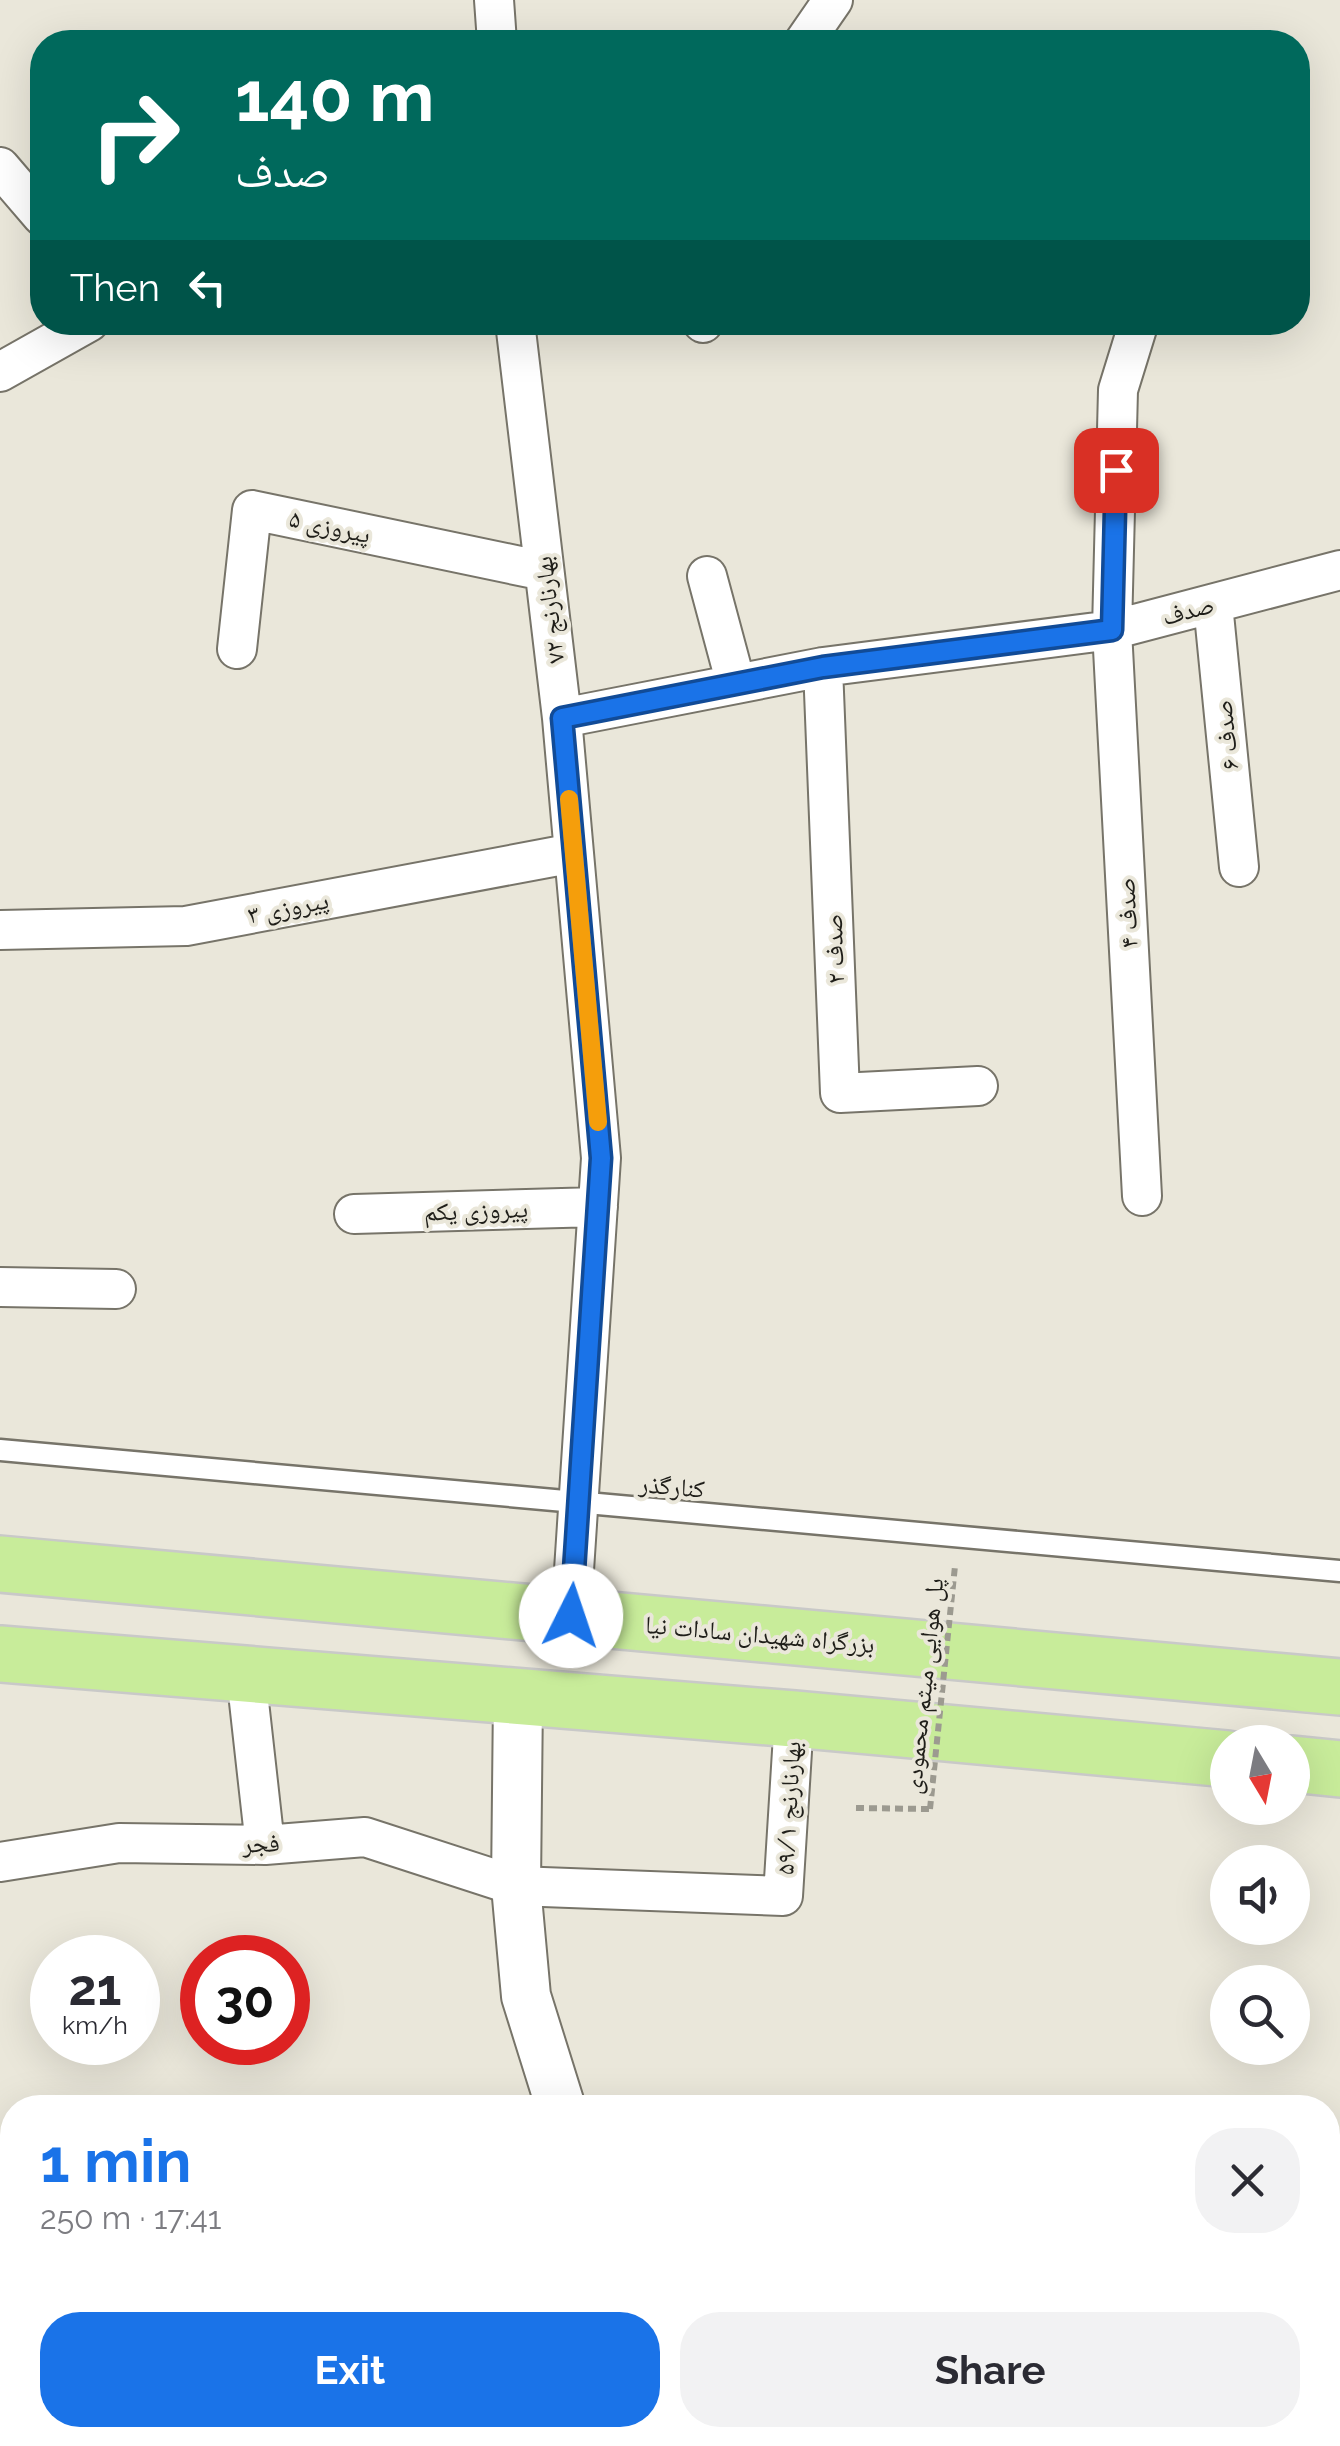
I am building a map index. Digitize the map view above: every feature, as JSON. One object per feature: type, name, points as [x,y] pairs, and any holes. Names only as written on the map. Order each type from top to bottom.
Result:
[{"type":"highway","name":"بزرگراه شهیدان سادات نیا","points":[[0,1564],[1340,1687]]},
{"type":"highway","points":[[0,1654],[1210,1756]]},
{"type":"highway","points":[[1310,1766],[1340,1769]]},
{"type":"street","points":[[494,0],[495,30]]},
{"type":"street","points":[[812,30],[833,0]]},
{"type":"street","points":[[0,166],[30,202]]},
{"type":"street","points":[[0,372],[66,335]]},
{"type":"street","name":"بهارنارنج ۷۲","points":[[517,335],[562,718],[601,1158],[571,1616]]},
{"type":"street","name":"صدف ۴","points":[[1135,335],[1118,390],[1112,630],[1142,1196]]},
{"type":"street","name":"پیروزی ۵","points":[[237,649],[252,510],[544,571]]},
{"type":"street","name":"صدف","points":[[562,718],[823,667],[1112,630],[1340,570]]},
{"type":"street","points":[[707,576],[736,684]]},
{"type":"street","name":"صدف ۶","points":[[1213,604],[1238,867]]},
{"type":"street","name":"صدف ۲","points":[[823,667],[840,1093],[978,1086]]},
{"type":"street","name":"پیروزی ۳","points":[[0,930],[186,926],[574,853]]},
{"type":"street","name":"پیروزی یکم","points":[[354,1214],[598,1207]]},
{"type":"street","points":[[0,1287],[116,1289]]},
{"type":"street","points":[[246,1675],[265,1844]]},
{"type":"street","points":[[518,1697],[516,1886],[526,1996],[557,2095]]},
{"type":"street","name":"بهارنارنج ۵۹/۱","points":[[783,1896],[794,1719]]},
{"type":"street","name":"فجر","points":[[0,1862],[119,1843],[265,1844],[365,1837],[516,1886],[783,1896]]},
{"type":"lane","name":"کنارگذر","points":[[0,1450],[1340,1571]]},
{"type":"path","name":"پل هوایی میثم محمودی","points":[[856,1808],[930,1809],[955,1566]]},
{"type":"slow traffic","points":[[569,799],[598,1122]]},
{"type":"route","points":[[571,1616],[601,1158],[562,718],[823,667],[1112,630],[1116,470]]}]
